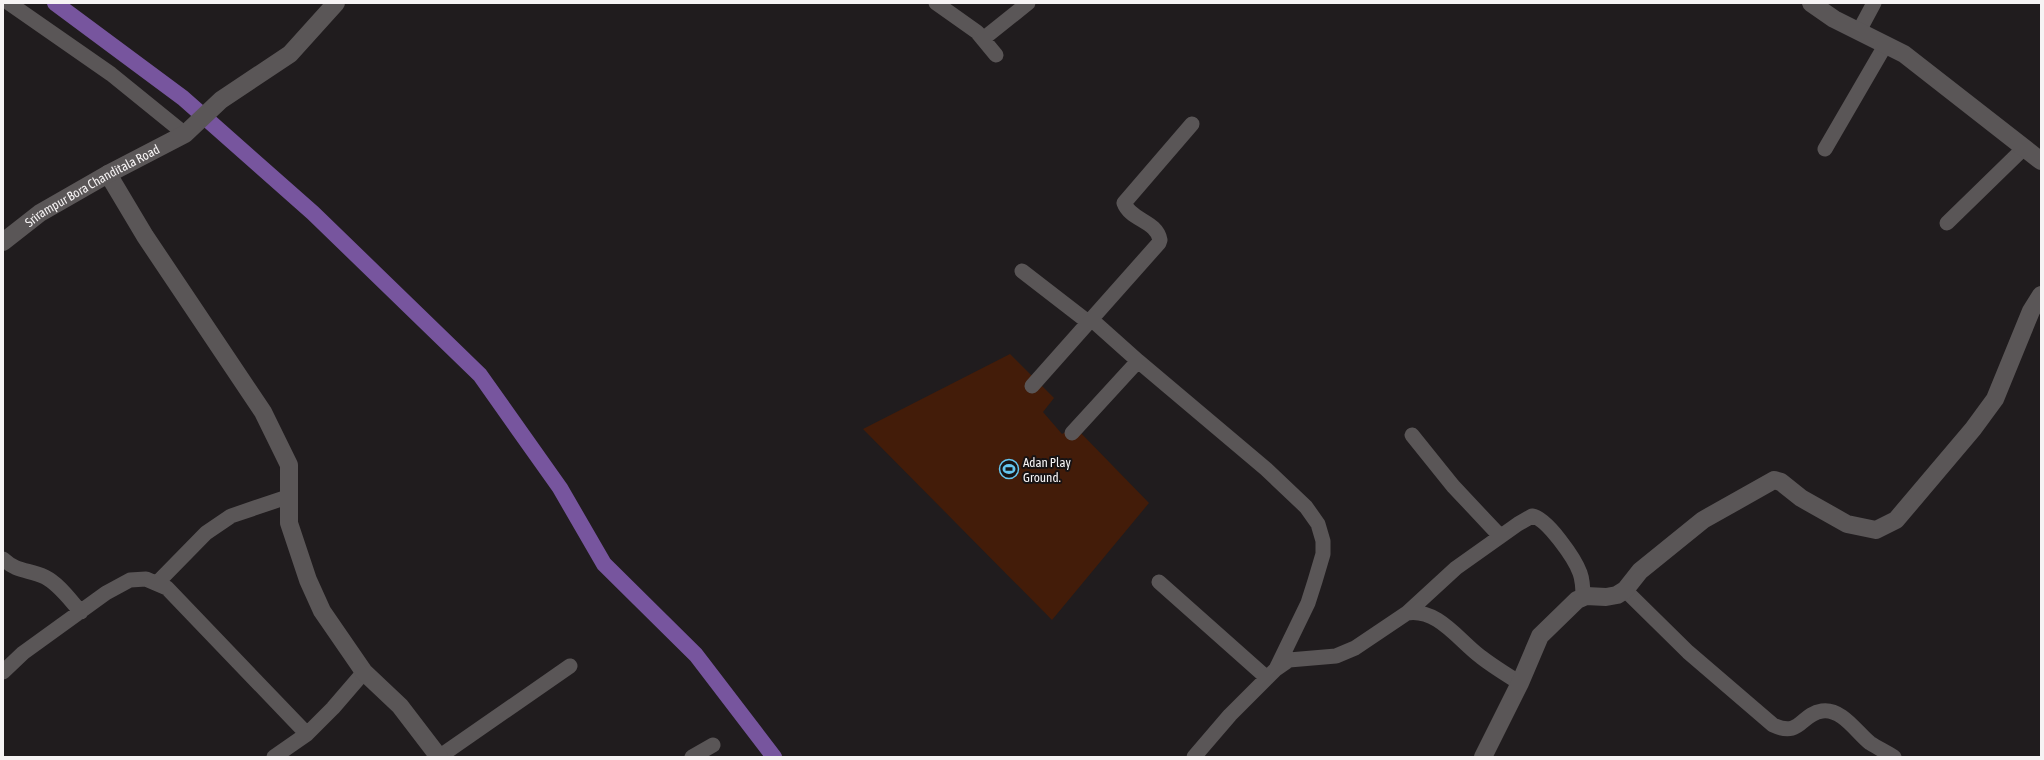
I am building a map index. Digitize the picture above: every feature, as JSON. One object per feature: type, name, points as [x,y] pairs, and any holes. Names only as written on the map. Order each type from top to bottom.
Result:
[{"type":"street","points":[[9,3],[111,74],[185,134]]},
{"type":"street","name":"Srirampur Bora Chanditala Road","points":[[3,242],[40,213],[108,174],[185,134],[221,100],[290,54],[336,3]]},
{"type":"street","points":[[936,3],[958,17],[977,32],[996,55]]},
{"type":"street","points":[[983,39],[1028,3]]},
{"type":"street","points":[[1811,3],[1834,19],[1904,54],[2041,161]]},
{"type":"street","points":[[1859,31],[1874,3]]},
{"type":"street","points":[[1825,149],[1886,44]]},
{"type":"street","points":[[1032,386],[1159,243],[1160,240],[1158,232],[1128,209],[1124,203],[1192,124]]},
{"type":"street","points":[[1947,223],[2024,148]]},
{"type":"street","points":[[108,174],[145,236],[263,412],[289,465],[289,523],[308,580],[322,611],[364,672],[400,706],[439,757],[570,666]]},
{"type":"street","points":[[1022,270],[1090,320],[1266,469],[1306,507],[1318,524],[1323,541],[1323,554],[1316,581],[1308,603],[1271,673]]},
{"type":"street","points":[[1483,757],[1520,684],[1540,636],[1577,600],[1596,596],[1606,598],[1617,596],[1625,590],[1640,572],[1703,520],[1774,480],[1780,482],[1801,498],[1847,524],[1876,530],[1896,520],[1995,399],[2031,311],[2041,296]]},
{"type":"street","points":[[1072,433],[1138,362]]},
{"type":"street","points":[[1412,435],[1453,486],[1500,536]]},
{"type":"street","points":[[157,583],[206,533],[231,516],[290,496]]},
{"type":"street","points":[[1194,757],[1230,715],[1271,673],[1289,660],[1336,656],[1355,648],[1407,613],[1456,568],[1528,518],[1536,517],[1543,521],[1556,536],[1577,566],[1583,583],[1583,598]]},
{"type":"street","points":[[3,559],[15,569],[45,577],[54,583],[80,612]]},
{"type":"street","points":[[3,672],[23,653],[106,593],[130,580],[146,580],[157,583],[166,588],[307,734]]},
{"type":"street","points":[[1158,582],[1271,673]]},
{"type":"street","points":[[1625,590],[1688,652],[1773,725],[1782,729],[1790,730],[1823,711],[1832,712],[1843,718],[1870,742],[1894,757]]},
{"type":"street","points":[[1407,613],[1415,612],[1435,618],[1454,632],[1481,657],[1520,684]]},
{"type":"street","points":[[274,757],[307,734],[333,708],[364,672]]},
{"type":"street","points":[[692,757],[713,744]]},
{"type":"shaded area","name":"Adan Play Ground.","points":[[1010,354],[1054,398],[1043,412],[1062,434],[1075,427],[1149,503],[1052,620],[863,429]]},
{"type":"waterway","points":[[55,3],[183,98],[313,213],[480,375],[560,488],[604,564],[696,655],[774,757]]},
{"type":"place","name":"Adan Play Ground.","points":[[1009,469]]}]
